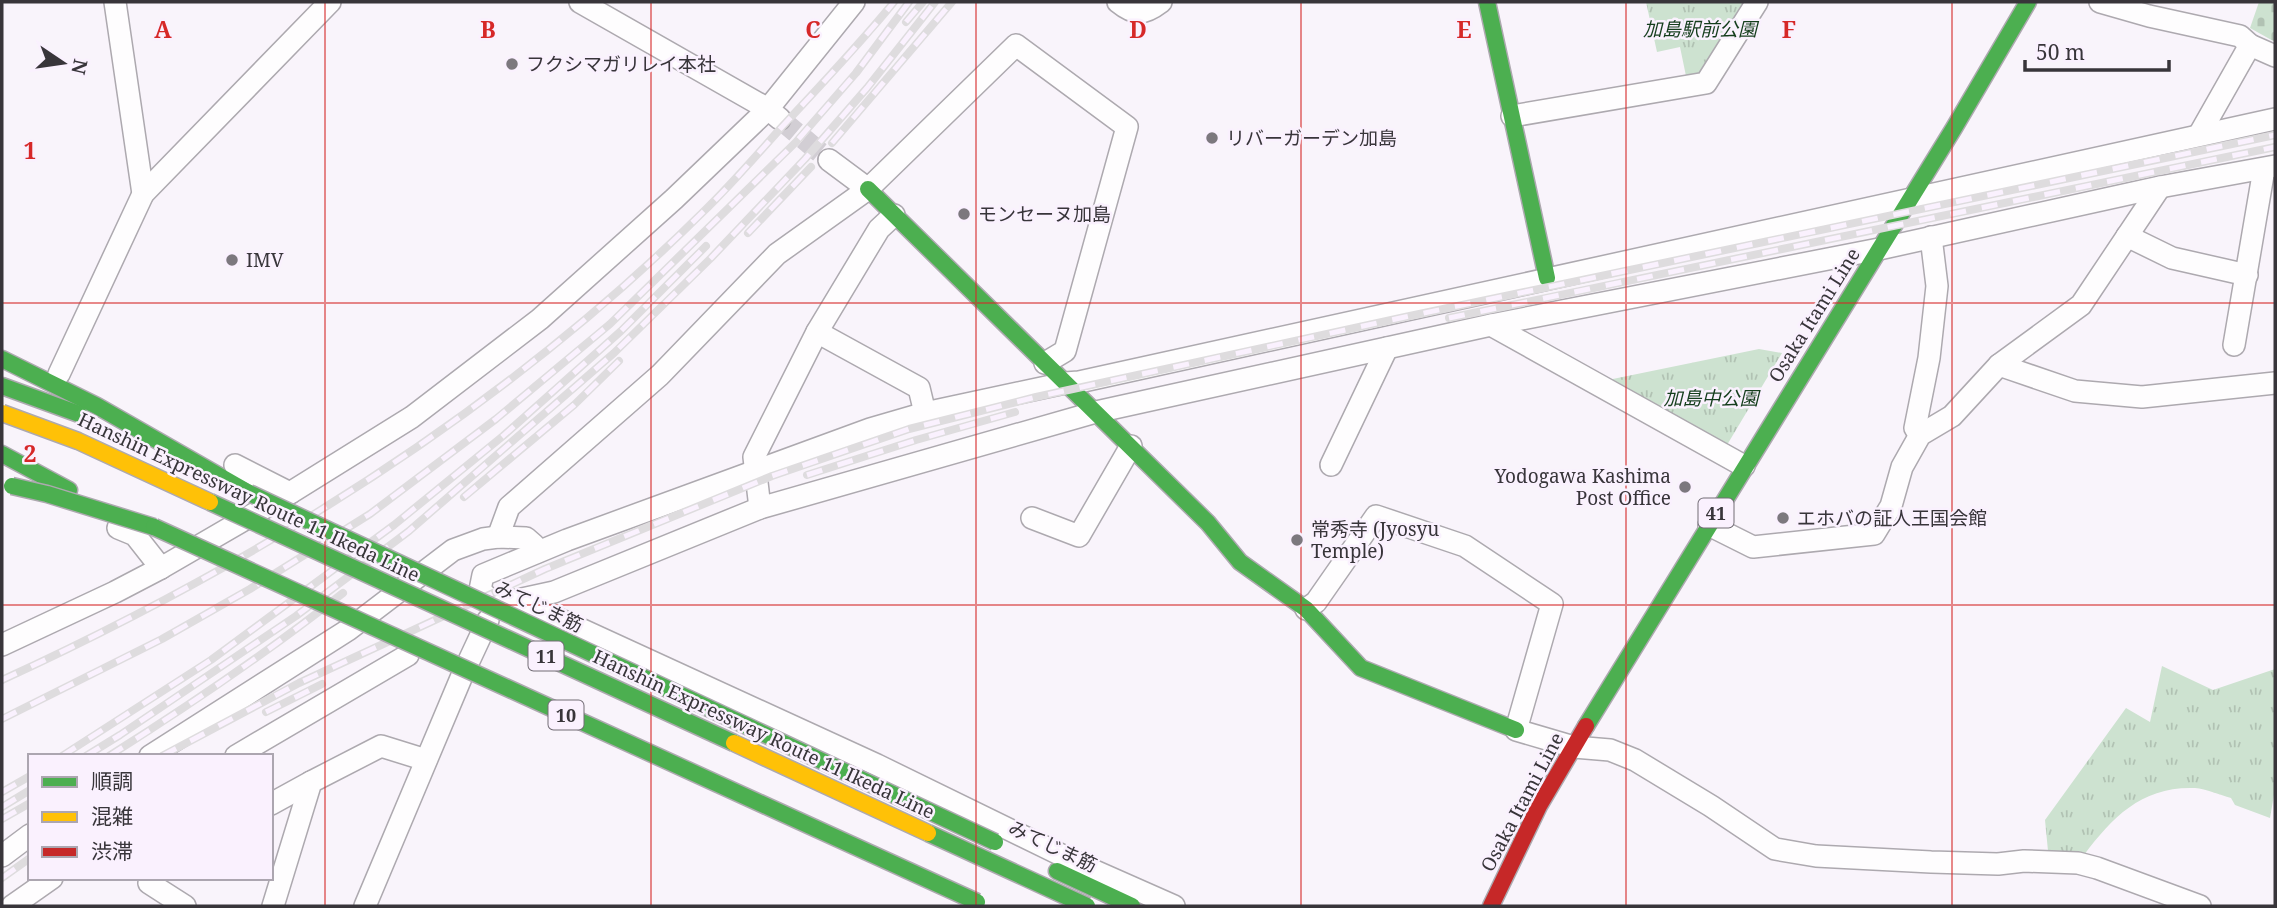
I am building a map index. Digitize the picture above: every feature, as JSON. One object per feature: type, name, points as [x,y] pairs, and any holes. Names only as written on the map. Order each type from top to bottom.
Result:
[{"type":"main road","points":[[1488,2],[1548,278]]},
{"type":"main road","name":"Osaka Itami Line","points":[[1491,906],[1539,806],[1574,747],[1744,466],[1954,128],[2028,2]]},
{"type":"main road","points":[[868,189],[1208,523],[1240,562],[1306,609],[1361,668],[1516,730]]},
{"type":"main road","points":[[2,359],[97,406],[249,494]]},
{"type":"main road","name":"みてじま筋","points":[[2,386],[118,430],[249,494],[1004,847]]},
{"type":"main road","name":"Hanshin Expressway Route 11 Ikeda Line","points":[[2,413],[78,441],[1087,906]]},
{"type":"main road","points":[[2,441],[21,447]]},
{"type":"main road","name":"10","points":[[2,454],[70,490],[982,904]]},
{"type":"main road","points":[[2,482],[154,527]]},
{"type":"main road","points":[[204,526],[240,542]]},
{"type":"main road","points":[[365,600],[390,611]]},
{"type":"main road","points":[[465,646],[490,658]]},
{"type":"main road","name":"みてじま筋","points":[[1039,863],[1132,906]]},
{"type":"street","points":[[115,2],[143,194]]},
{"type":"street","points":[[60,374],[143,194],[330,2]]},
{"type":"street","points":[[580,2],[774,114]]},
{"type":"street","points":[[2,645],[161,568],[290,494],[412,417],[540,318],[774,114],[854,2]]},
{"type":"street","points":[[1118,2],[1130,12],[1140,14],[1161,2]]},
{"type":"street","points":[[1512,117],[1706,83],[1757,2]]},
{"type":"street","points":[[2100,2],[2149,16],[2241,36],[2250,45],[2275,56]]},
{"type":"street","points":[[2199,135],[2250,45]]},
{"type":"street","points":[[498,537],[509,507],[660,375],[777,254],[868,189],[1016,46],[1127,127],[1065,351],[1045,363]]},
{"type":"street","points":[[1174,906],[1088,868],[877,765],[552,616],[495,605],[480,590],[483,575],[537,552],[870,429],[925,413],[1079,382],[2275,119]]},
{"type":"street","points":[[829,160],[868,189]]},
{"type":"street","points":[[495,605],[554,592],[760,508],[1096,412],[1491,325],[1879,249],[2160,187],[2269,167],[2234,345]]},
{"type":"street","points":[[1709,525],[1753,547],[1874,534],[1891,506],[1902,467],[1920,435],[1952,416],[1999,365],[2081,305],[2160,187]]},
{"type":"street","points":[[760,508],[754,457],[817,332],[878,229],[894,215]]},
{"type":"street","points":[[2127,236],[2172,258],[2247,275]]},
{"type":"street","points":[[1920,435],[1915,428],[1929,358],[1937,286],[1931,237]]},
{"type":"street","points":[[1548,278],[1558,312]]},
{"type":"street","points":[[1491,325],[1744,466]]},
{"type":"street","points":[[817,332],[919,388],[925,413]]},
{"type":"street","points":[[2,347],[60,374],[290,494]]},
{"type":"street","points":[[1331,465],[1387,348]]},
{"type":"street","points":[[1999,365],[2075,391],[2143,397],[2275,383]]},
{"type":"street","points":[[1032,518],[1079,536],[1130,446]]},
{"type":"street","points":[[2,482],[135,535],[161,568]]},
{"type":"street","points":[[1306,609],[1316,602],[1376,516],[1465,546],[1552,604],[1516,730],[1574,747],[1610,750],[1635,760],[1712,806],[1775,849],[1816,856],[1931,862],[2078,863],[2200,906]]},
{"type":"street","points":[[153,754],[348,631],[453,550],[482,539],[498,537],[526,538],[537,552]]},
{"type":"street","points":[[552,616],[554,592]]},
{"type":"street","points":[[365,906],[461,678],[495,605]]},
{"type":"street","points":[[348,631],[461,678],[949,906]]},
{"type":"street","points":[[239,754],[408,655]]},
{"type":"street","points":[[273,803],[381,746],[426,760]]},
{"type":"street","points":[[272,906],[312,782]]},
{"type":"street","points":[[2,856],[28,836]]},
{"type":"street","points":[[12,906],[49,880]]},
{"type":"street","points":[[149,880],[185,906]]},
{"type":"green space","name":"加島駅前公園","points":[[1646,2],[1750,2],[1709,67],[1700,73],[1686,76],[1680,47],[1657,52]]},
{"type":"green space","points":[[2259,2],[2275,2],[2275,42],[2250,28]]},
{"type":"green space","name":"加島中公園","points":[[1759,349],[1782,353],[1724,450],[1603,381]]},
{"type":"green space","points":[[2162,666],[2213,690],[2275,669],[2275,789],[2270,818],[2235,805],[2231,798],[2213,792],[2195,788],[2176,789],[2160,792],[2131,806],[2106,828],[2084,855],[2048,851],[2045,820],[2126,708],[2150,722]]},
{"type":"tunnel","points":[[780,119],[829,160]]},
{"type":"railway","points":[[2,680],[191,586],[283,533],[373,477],[460,417],[545,353],[626,284],[733,182],[894,2]]},
{"type":"railway","points":[[2,719],[162,639],[250,589],[370,514],[496,419],[610,324],[796,142],[856,73],[909,2]]},
{"type":"railway","points":[[906,22],[923,2]]},
{"type":"railway","points":[[89,754],[296,616],[409,531],[614,353],[711,258],[805,159],[867,88],[935,2]]},
{"type":"railway","points":[[832,143],[952,2]]},
{"type":"railway","points":[[166,754],[299,683],[545,569],[772,476],[909,429],[1036,397],[1405,317],[2275,135]]},
{"type":"railway","points":[[1449,318],[2275,147]]},
{"type":"railway","points":[[748,233],[811,167]]},
{"type":"railway","points":[[65,754],[211,660],[394,525],[503,436],[621,331],[706,246]]},
{"type":"railway","points":[[464,497],[574,405],[619,361]]},
{"type":"railway","points":[[807,475],[1015,412]]},
{"type":"railway","points":[[112,754],[228,678],[343,593]]},
{"type":"railway","points":[[266,712],[322,684]]},
{"type":"railway","points":[[2,792],[28,777]]},
{"type":"railway","points":[[2,807],[28,791]]},
{"type":"railway","points":[[2,819],[28,804]]},
{"type":"railway","points":[[2,878],[28,859]]},
{"type":"traffic: fast","points":[[1487,2],[1547,278]]},
{"type":"traffic: fast","points":[[1586,726],[1954,128],[2028,2]]},
{"type":"traffic: fast","points":[[868,189],[1208,523],[1240,562],[1306,609],[1361,668],[1516,730]]},
{"type":"traffic: fast","points":[[2,359],[97,406],[249,493]]},
{"type":"traffic: fast","points":[[2,386],[79,414]]},
{"type":"traffic: fast","points":[[2,454],[69,490]]},
{"type":"traffic: fast","points":[[12,486],[154,527]]},
{"type":"traffic: fast","points":[[249,493],[995,842]]},
{"type":"traffic: fast","points":[[210,502],[734,743]]},
{"type":"traffic: fast","points":[[154,527],[977,902]]},
{"type":"traffic: fast","points":[[928,833],[1087,906]]},
{"type":"traffic: fast","points":[[1057,871],[1132,906]]},
{"type":"traffic: jam","points":[[1491,906],[1539,806],[1586,726]]},
{"type":"traffic: slow","points":[[2,413],[78,441],[210,502]]},
{"type":"traffic: slow","points":[[734,743],[928,833]]},
{"type":"place","name":"フクシマガリレイ本社","points":[[512,64]]},
{"type":"place","name":"リバーガーデン加島","points":[[1212,138]]},
{"type":"place","name":"モンセーヌ加島","points":[[964,214]]},
{"type":"place","name":"IMV","points":[[232,260]]},
{"type":"place","name":"Yodogawa Kashima Post Office","points":[[1685,487]]},
{"type":"place","name":"エホバの証人王国会館","points":[[1783,518]]},
{"type":"place","name":"常秀寺 (Jyosyu Temple)","points":[[1297,540]]}]
